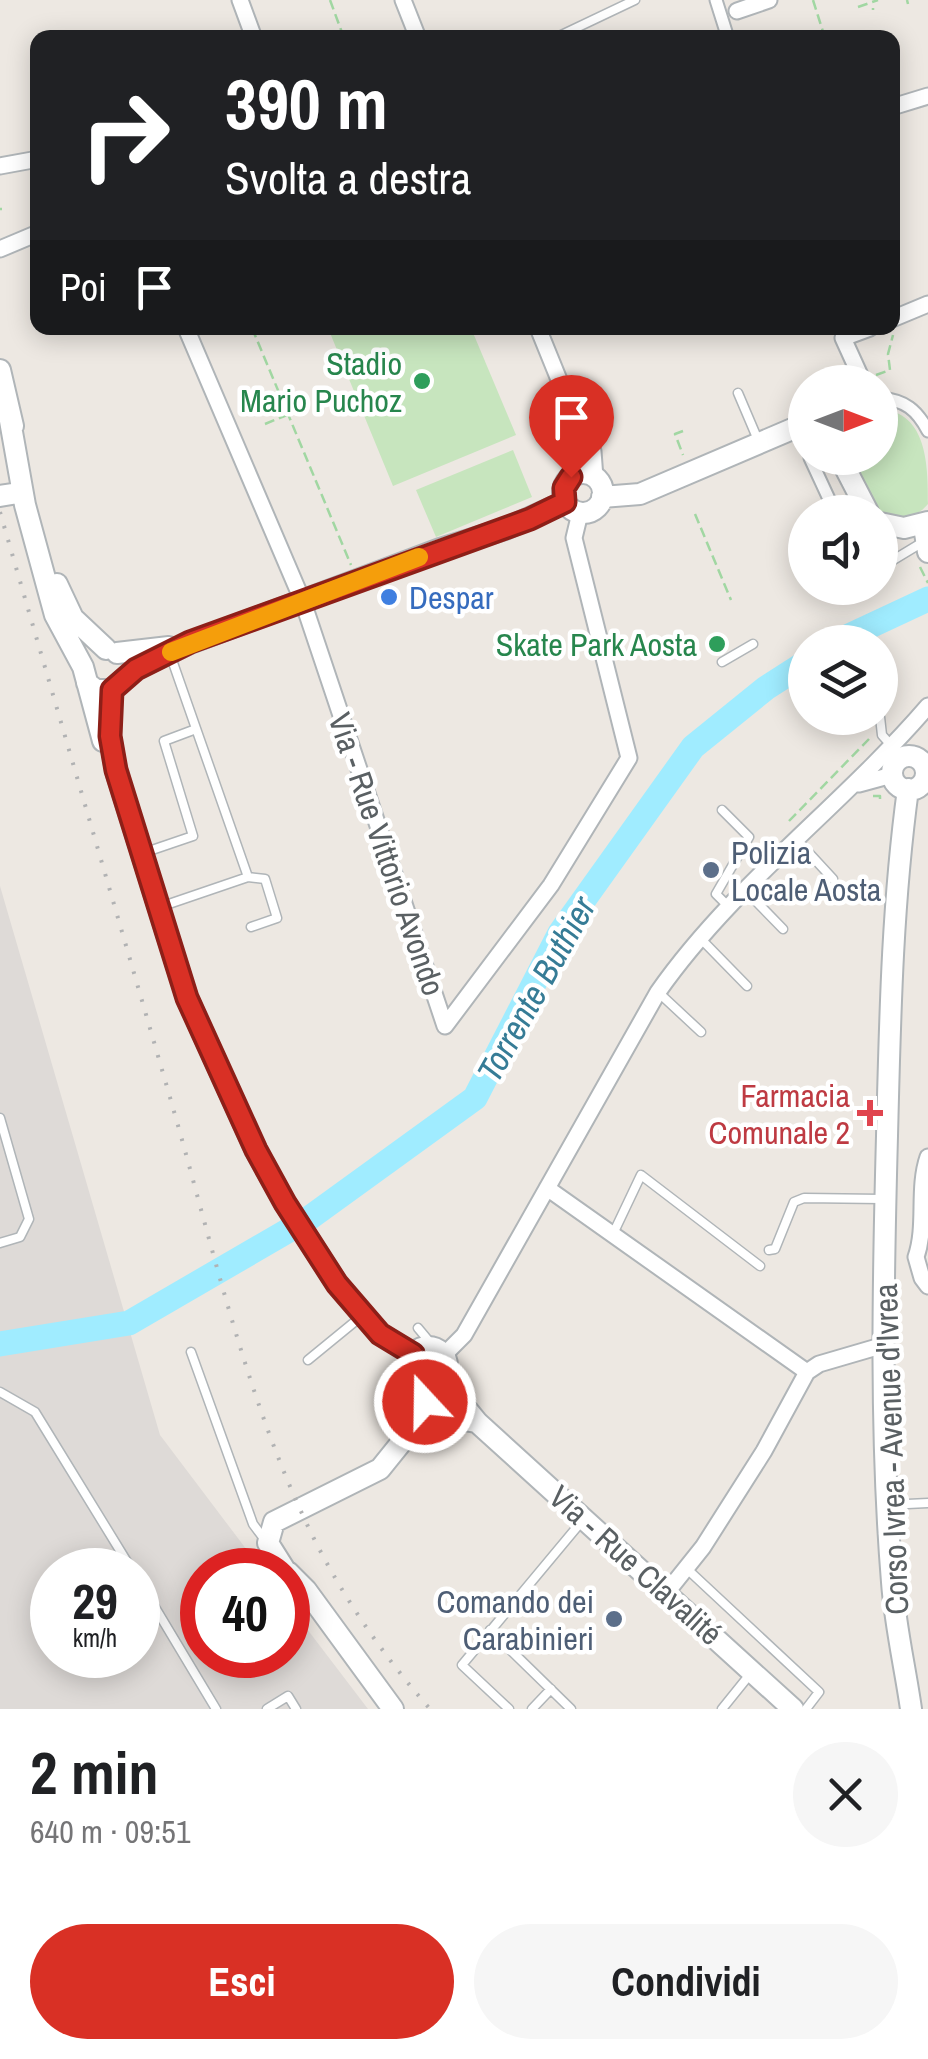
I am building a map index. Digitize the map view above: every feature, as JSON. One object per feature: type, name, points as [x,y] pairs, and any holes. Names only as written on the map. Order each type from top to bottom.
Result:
[{"type":"street","points":[[240,0],[251,30]]},
{"type":"street","points":[[403,0],[415,30]]},
{"type":"street","points":[[716,0],[729,14],[728,30]]},
{"type":"street","points":[[729,14],[769,0]]},
{"type":"street","points":[[900,105],[928,96]]},
{"type":"street","points":[[0,166],[30,160]]},
{"type":"street","points":[[0,249],[30,237]]},
{"type":"street","points":[[900,320],[928,304]]},
{"type":"street","points":[[189,335],[303,602]]},
{"type":"street","points":[[0,370],[18,468],[12,496],[55,615],[96,690],[118,683],[190,642],[426,554],[572,508],[594,510],[593,451],[541,335]]},
{"type":"street","points":[[841,335],[855,365]]},
{"type":"street","points":[[898,401],[914,410],[928,432]]},
{"type":"street","points":[[9,415],[53,574],[67,608]]},
{"type":"street","points":[[572,508],[566,482],[592,483],[640,494],[788,436]]},
{"type":"street","points":[[12,496],[31,510],[54,590],[80,627],[112,651],[125,668],[118,683],[110,736],[116,770],[187,998],[268,1174],[337,1284],[363,1316],[380,1334],[426,1346],[464,1335],[658,992],[700,939],[893,748],[928,706]]},
{"type":"street","name":"Via - Rue Vittorio Avondo","points":[[303,602],[445,1026],[551,885],[629,758],[574,538],[572,508]]},
{"type":"street","points":[[898,527],[925,540]]},
{"type":"street","points":[[116,770],[107,756],[85,675],[91,653],[190,642]]},
{"type":"street","points":[[859,781],[920,785],[926,768],[923,750]]},
{"type":"street","name":"Corso Ivrea - Avenue d'Ivrea","points":[[900,782],[892,917],[884,1345],[887,1505],[898,1640],[911,1706]]},
{"type":"street","points":[[928,1157],[924,1170],[922,1237],[916,1257],[928,1286]]},
{"type":"street","points":[[546,1188],[807,1372]]},
{"type":"street","points":[[884,1251],[916,1257]]},
{"type":"street","points":[[667,1592],[764,1450],[807,1372],[819,1364],[884,1345]]},
{"type":"street","points":[[271,1548],[268,1543],[274,1522],[380,1469],[434,1382],[447,1368],[426,1346]]},
{"type":"street","name":"Via - Rue Clavalité","points":[[426,1346],[410,1371],[416,1380],[434,1382],[794,1709]]},
{"type":"street","points":[[403,1436],[439,1416],[478,1423]]},
{"type":"street","points":[[310,1595],[394,1709]]},
{"type":"lane","points":[[572,30],[635,0]]},
{"type":"lane","points":[[738,393],[760,444]]},
{"type":"lane","points":[[898,557],[925,540]]},
{"type":"lane","points":[[722,662],[753,644]]},
{"type":"lane","points":[[170,652],[248,877]]},
{"type":"lane","points":[[142,854],[193,836],[164,741],[196,728]]},
{"type":"lane","points":[[882,735],[893,748]]},
{"type":"lane","points":[[722,810],[750,837],[716,894],[730,908]]},
{"type":"lane","points":[[798,840],[833,879]]},
{"type":"lane","points":[[159,907],[248,877],[265,879],[277,918],[251,928]]},
{"type":"lane","points":[[746,892],[783,929]]},
{"type":"lane","points":[[700,939],[746,986]]},
{"type":"lane","points":[[658,992],[701,1032]]},
{"type":"lane","points":[[0,1118],[29,1219],[20,1237],[0,1242]]},
{"type":"lane","points":[[612,1236],[641,1176],[760,1266]]},
{"type":"lane","points":[[769,1250],[775,1248],[794,1202],[804,1198],[885,1199]]},
{"type":"lane","points":[[308,1360],[363,1316]]},
{"type":"lane","points":[[191,1352],[253,1524],[268,1543]]},
{"type":"lane","points":[[0,1392],[36,1412],[119,1548]]},
{"type":"lane","points":[[887,1505],[928,1503]]},
{"type":"lane","points":[[509,1709],[462,1665],[585,1518]]},
{"type":"lane","points":[[686,1568],[819,1692],[806,1709]]},
{"type":"lane","points":[[160,1616],[216,1709]]},
{"type":"lane","points":[[490,1630],[572,1709]]},
{"type":"lane","points":[[722,1709],[752,1671]]},
{"type":"lane","points":[[532,1709],[551,1689]]},
{"type":"lane","points":[[266,1709],[288,1696],[296,1709]]},
{"type":"path","points":[[330,0],[341,30]]},
{"type":"path","points":[[813,0],[823,30]]},
{"type":"path","points":[[858,7],[878,0]]},
{"type":"path","points":[[255,335],[352,566]]},
{"type":"path","points":[[889,365],[893,335]]},
{"type":"path","points":[[265,424],[288,414]]},
{"type":"path","points":[[682,430],[675,434],[686,460],[676,464],[682,477]]},
{"type":"path","points":[[696,514],[731,600]]},
{"type":"path","points":[[925,540],[928,584]]},
{"type":"path","points":[[790,821],[866,743]]},
{"type":"shaded area","points":[[0,886],[160,1435],[245,1548],[180,1548],[180,1678],[310,1678],[310,1633],[368,1709],[0,1709]]},
{"type":"green space","name":"Stadio Mario Puchoz","points":[[331,335],[474,335],[516,435],[393,486]]},
{"type":"green space","points":[[898,413],[908,420],[922,444],[928,504],[919,512],[898,518],[898,495],[867,495],[858,475],[898,475]]},
{"type":"green space","points":[[513,450],[532,497],[436,537],[416,490]]},
{"type":"waterway","name":"Torrente Buthier","points":[[872,625],[928,599]]},
{"type":"waterway","name":"Torrente Buthier","points":[[0,1344],[129,1323],[308,1219],[475,1098],[560,933],[693,747],[788,674]]},
{"type":"railway","points":[[0,512],[263,1418],[305,1520],[331,1571],[377,1642],[430,1709]]},
{"type":"slow traffic","points":[[171,652],[419,557]]},
{"type":"place","name":"Stadio Mario Puchoz","points":[[422,381]]},
{"type":"place","name":"Despar","points":[[389,597]]},
{"type":"place","name":"Skate Park Aosta","points":[[717,644]]},
{"type":"place","name":"Polizia Locale Aosta","points":[[711,870]]},
{"type":"place","name":"Farmacia Comunale 2","points":[[870,1113]]},
{"type":"place","name":"Comando dei Carabinieri","points":[[614,1619]]},
{"type":"route","points":[[425,1402],[428,1384],[412,1376],[413,1354],[380,1334],[358,1310],[285,1203],[256,1150],[187,998],[116,770],[110,736],[112,690],[136,669],[190,642],[530,519],[565,502],[564,488],[571,477]]}]
